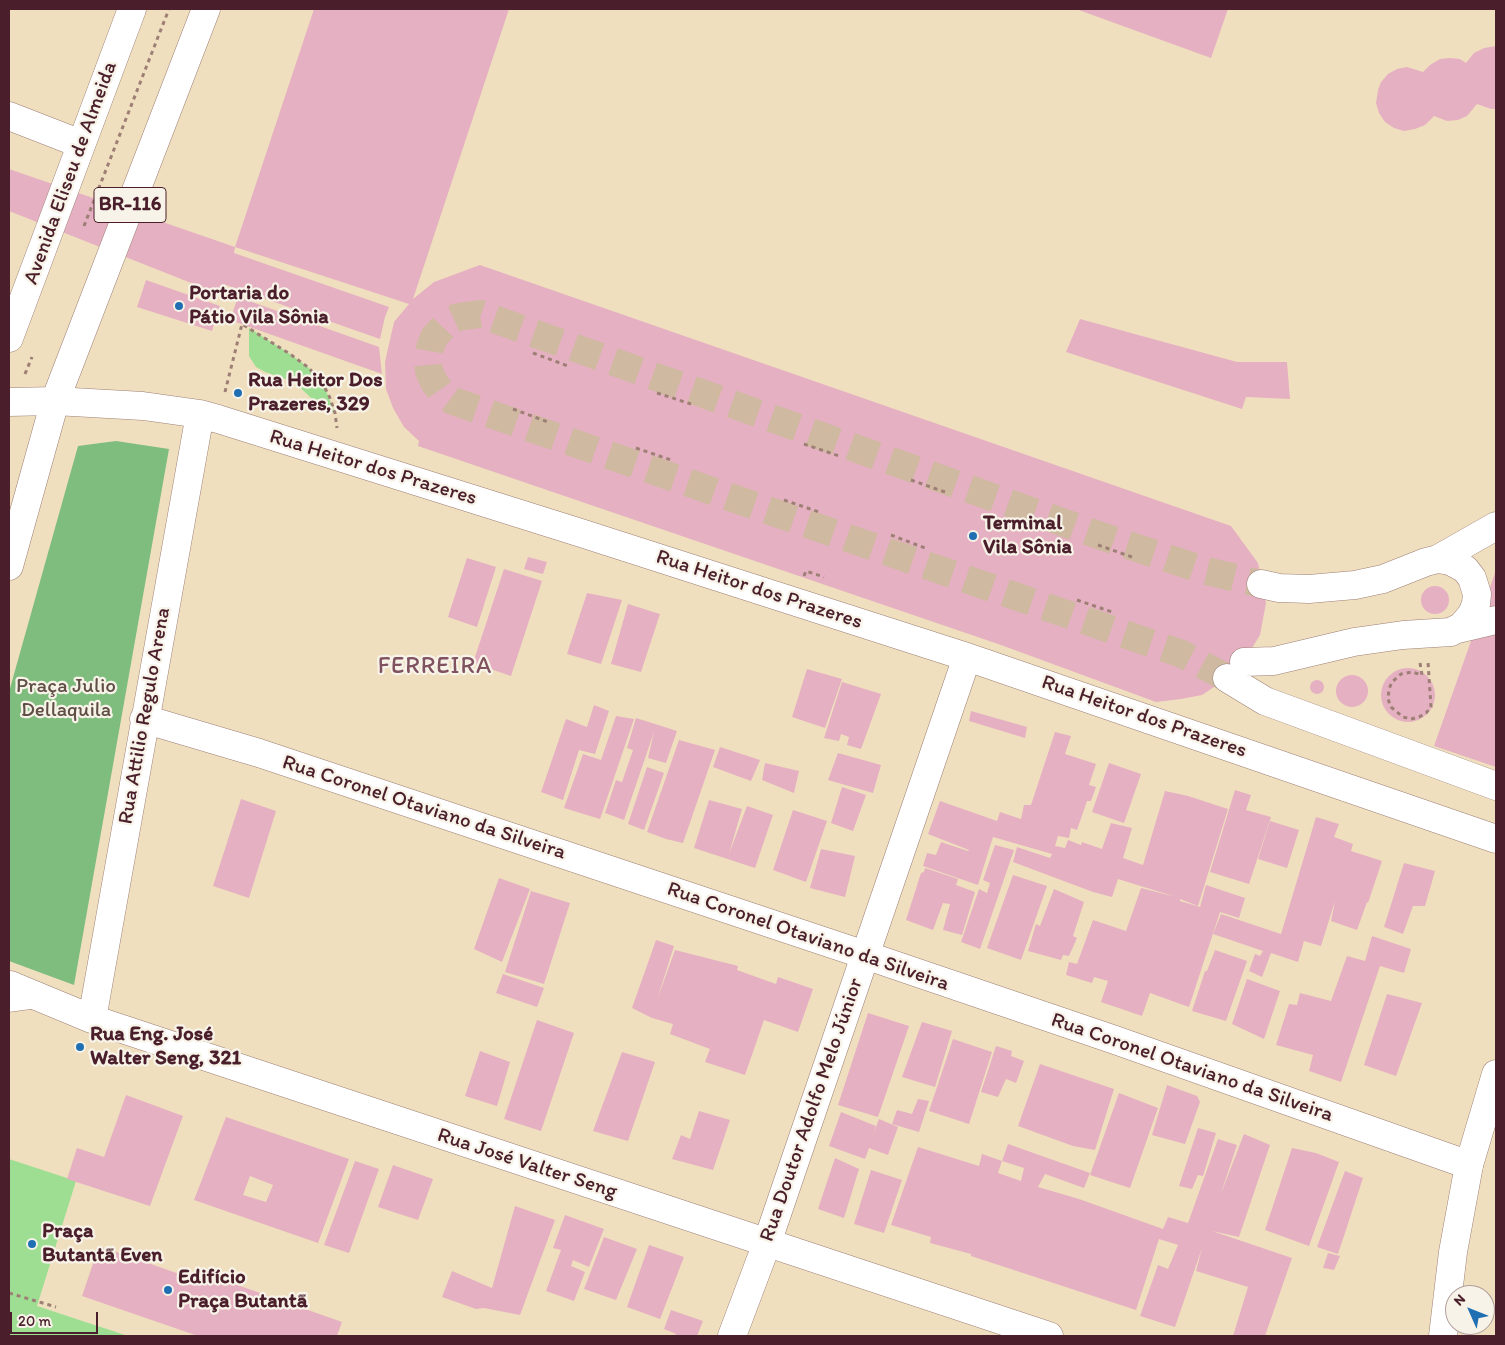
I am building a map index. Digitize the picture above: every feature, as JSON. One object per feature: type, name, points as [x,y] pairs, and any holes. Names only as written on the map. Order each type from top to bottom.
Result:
[{"type":"main road","name":"Avenida Eliseu de Almeida","points":[[9,338],[132,9]]},
{"type":"main road","name":"BR-116","points":[[9,566],[55,401],[206,9]]},
{"type":"main road","points":[[9,116],[81,144]]},
{"type":"main road","name":"Rua Heitor dos Prazeres","points":[[12,402],[55,401],[143,406],[209,417],[967,657],[1496,839]]},
{"type":"main road","name":"Rua Attilio Regulo Arena","points":[[92,1019],[144,719],[209,417]]},
{"type":"main road","points":[[1261,584],[1279,588],[1309,589],[1355,585],[1383,579],[1438,559],[1496,526]]},
{"type":"main road","points":[[1438,559],[1450,560],[1461,566],[1472,578],[1475,585],[1477,594],[1476,604],[1472,614],[1466,623],[1454,630]]},
{"type":"main road","points":[[1496,620],[1451,632],[1403,634],[1374,639],[1235,670],[1265,701],[1496,786]]},
{"type":"main road","name":"Rua Doutor Adolfo Melo Júnior","points":[[732,1336],[767,1244],[967,657]]},
{"type":"main road","name":"Rua Coronel Otaviano da Silveira","points":[[144,719],[259,753],[865,955],[1116,1040],[1469,1164]]},
{"type":"main road","name":"Rua José Valter Seng","points":[[16,992],[767,1244],[1049,1336]]},
{"type":"main road","points":[[1443,1336],[1453,1252],[1469,1164],[1496,1074]]},
{"type":"path","points":[[84,227],[170,9]]},
{"type":"path","points":[[209,417],[242,324],[309,368],[324,386],[335,413],[342,458]]},
{"type":"path","points":[[533,353],[568,366]]},
{"type":"path","points":[[12,402],[32,357]]},
{"type":"path","points":[[657,392],[691,404]]},
{"type":"path","points":[[513,409],[548,422]]},
{"type":"path","points":[[804,444],[839,456]]},
{"type":"path","points":[[636,448],[671,460]]},
{"type":"path","points":[[911,480],[945,492]]},
{"type":"path","points":[[784,500],[819,512]]},
{"type":"path","points":[[891,535],[925,548]]},
{"type":"path","points":[[1098,545],[1132,557]]},
{"type":"path","points":[[806,571],[824,577]]},
{"type":"path","points":[[1077,600],[1112,612]]},
{"type":"path","points":[[1422,676],[1412,672],[1406,673],[1392,682],[1388,694],[1389,703],[1396,713],[1411,719],[1426,713],[1431,707],[1428,654]]},
{"type":"path","points":[[9,1293],[56,1307]]},
{"type":"green space","points":[[249,328],[309,368],[324,386],[335,413],[323,409],[294,382],[256,367],[249,356]]},
{"type":"green space","name":"Praça Julio Dellaquila","points":[[116,441],[169,449],[74,985],[9,961],[9,692],[78,446]]},
{"type":"green space","name":"Praça Butantã Even","points":[[9,1159],[76,1181],[37,1306],[128,1336],[9,1336]]},
{"type":"building","points":[[314,9],[509,9],[413,299],[434,282],[480,265],[1231,526],[1258,563],[1266,603],[1260,635],[1238,671],[1202,695],[1156,702],[1001,645],[418,446],[419,441],[404,427],[393,408],[386,389],[385,362],[394,322],[409,304],[235,247]]},
{"type":"building","points":[[1076,9],[1228,9],[1211,58]]},
{"type":"building","points":[[1496,46],[1496,109],[1477,104],[1467,116],[1458,120],[1447,121],[1434,116],[1425,125],[1404,131],[1394,128],[1385,122],[1379,113],[1376,103],[1378,90],[1381,82],[1388,74],[1397,69],[1407,67],[1423,72],[1440,59],[1460,59],[1466,63],[1474,53],[1484,48]]},
{"type":"building","points":[[9,169],[235,247],[234,253],[389,307],[380,339],[223,284],[219,294],[9,211]]},
{"type":"building","name":"Portaria do Pátio Vila Sônia","points":[[146,280],[220,306],[212,331],[137,307]]},
{"type":"building","points":[[238,297],[379,347],[382,374],[230,320]]},
{"type":"building","points":[[1080,319],[1237,362],[1287,362],[1290,399],[1246,397],[1242,409],[1066,352]]},
{"type":"building","points":[[528,557],[547,562],[543,574],[524,569]]},
{"type":"building","points":[[467,558],[496,567],[477,627],[448,617]]},
{"type":"building","points":[[504,569],[542,581],[511,676],[473,663]]},
{"type":"building","points":[[1496,570],[1496,767],[1434,746]]},
{"type":"building","points":[[1435,586],[1445,590],[1449,600],[1445,610],[1435,614],[1425,610],[1421,600],[1425,590]]},
{"type":"building","points":[[587,593],[622,600],[601,664],[567,654]]},
{"type":"building","points":[[628,604],[660,614],[641,672],[611,664]]},
{"type":"building","points":[[1408,668],[1418,670],[1427,676],[1433,685],[1435,695],[1433,705],[1427,714],[1418,720],[1408,722],[1398,720],[1389,714],[1383,705],[1381,695],[1383,685],[1389,676],[1398,670]]},
{"type":"building","points":[[807,669],[842,679],[825,728],[792,717]]},
{"type":"building","points":[[1352,675],[1358,676],[1363,680],[1367,685],[1367,697],[1363,702],[1358,706],[1352,707],[1346,706],[1341,702],[1337,697],[1336,691],[1337,685],[1341,680],[1346,676]]},
{"type":"building","points":[[1314,680],[1320,680],[1324,687],[1320,694],[1314,694],[1310,690],[1310,684]]},
{"type":"building","points":[[842,682],[881,694],[861,749],[847,745],[849,737],[841,734],[839,741],[824,738]]},
{"type":"building","points":[[594,705],[609,711],[595,754],[579,750],[563,800],[541,792],[566,719],[587,727]]},
{"type":"building","points":[[971,711],[1027,727],[1025,738],[969,721]]},
{"type":"building","points":[[616,716],[634,719],[600,819],[564,808],[583,754],[601,760]]},
{"type":"building","points":[[636,718],[677,731],[666,763],[648,758],[654,732],[624,820],[605,813],[616,780],[622,782],[633,750],[627,748]]},
{"type":"building","points":[[1055,732],[1071,736],[1065,754],[1096,764],[1089,785],[1096,787],[1091,801],[1087,801],[1077,830],[1071,828],[1069,838],[1058,836],[1055,846],[1065,848],[1068,840],[1081,845],[1082,842],[1102,849],[1111,823],[1132,828],[1123,858],[1143,865],[1165,791],[1188,796],[1228,809],[1198,906],[1180,899],[1180,901],[1200,907],[1206,885],[1245,898],[1239,918],[1220,912],[1189,1007],[1150,993],[1142,1016],[1101,1002],[1108,981],[1094,977],[1092,983],[1066,975],[1069,962],[1077,964],[1093,920],[1126,931],[1141,888],[1176,897],[1118,879],[1112,897],[1093,892],[1013,862],[1017,847],[1050,858],[1052,854],[993,837],[978,885],[923,866],[927,853],[936,855],[941,842],[969,850],[928,834],[940,801],[997,821],[1000,812],[1021,819],[1024,805],[1031,805]]},
{"type":"building","points":[[679,740],[715,750],[683,843],[647,832]]},
{"type":"building","points":[[720,747],[760,760],[751,781],[713,767]]},
{"type":"building","points":[[838,753],[881,765],[873,793],[828,780]]},
{"type":"building","points":[[765,763],[799,771],[794,793],[762,780]]},
{"type":"building","points":[[1109,763],[1141,774],[1124,823],[1092,812]]},
{"type":"building","points":[[647,767],[664,773],[644,830],[628,824]]},
{"type":"building","points":[[842,787],[866,795],[853,831],[831,823]]},
{"type":"building","points":[[1235,790],[1251,795],[1246,810],[1271,817],[1249,884],[1210,872]]},
{"type":"building","points":[[241,799],[276,811],[249,898],[213,886]]},
{"type":"building","points":[[709,800],[742,809],[729,854],[747,806],[773,815],[755,868],[694,848]]},
{"type":"building","points":[[793,810],[827,821],[806,882],[773,870]]},
{"type":"building","points":[[1316,817],[1339,824],[1334,837],[1353,844],[1351,851],[1382,861],[1368,903],[1357,930],[1331,921],[1335,901],[1321,946],[1304,941],[1298,962],[1271,953],[1262,977],[1249,971],[1255,954],[1260,956],[1263,951],[1213,934],[1221,914],[1281,934]]},
{"type":"building","points":[[1270,821],[1299,830],[1287,868],[1258,859]]},
{"type":"building","points":[[995,845],[1014,850],[980,949],[961,942],[979,889],[987,893],[990,883],[983,880]]},
{"type":"building","points":[[821,849],[855,856],[845,897],[810,888]]},
{"type":"building","points":[[1404,863],[1435,871],[1425,906],[1413,906],[1403,934],[1384,927]]},
{"type":"building","points":[[925,868],[958,879],[956,885],[975,892],[962,935],[943,930],[950,904],[943,903],[933,930],[906,920],[921,873],[924,872]]},
{"type":"building","points":[[1013,875],[1047,886],[1021,960],[987,948]]},
{"type":"building","points":[[499,878],[530,889],[502,962],[474,949]]},
{"type":"building","points":[[1054,889],[1084,902],[1073,936],[1077,938],[1069,956],[1063,955],[1061,960],[1028,951],[1036,924],[1040,926]]},
{"type":"building","points":[[531,891],[570,903],[544,984],[505,972]]},
{"type":"building","points":[[1372,936],[1411,949],[1404,973],[1380,966],[1341,1082],[1309,1071],[1313,1055],[1276,1045],[1289,1004],[1297,1005],[1300,993],[1331,1001],[1347,956],[1365,961]]},
{"type":"building","points":[[656,940],[674,946],[657,1000],[675,950],[738,966],[737,970],[776,984],[778,977],[813,989],[798,1032],[764,1020],[745,1075],[705,1062],[710,1049],[670,1034],[673,1024],[652,1018],[632,1008]]},
{"type":"building","points":[[1215,950],[1247,961],[1226,1021],[1192,1011],[1205,971],[1207,971]]},
{"type":"building","points":[[503,974],[544,988],[537,1007],[496,993]]},
{"type":"building","points":[[1247,979],[1280,991],[1264,1039],[1232,1024]]},
{"type":"building","points":[[1387,994],[1422,1003],[1396,1076],[1364,1065]]},
{"type":"building","points":[[868,1013],[909,1026],[878,1117],[838,1105]]},
{"type":"building","points":[[537,1020],[574,1033],[541,1131],[504,1119]]},
{"type":"building","points":[[922,1022],[952,1031],[935,1087],[902,1077]]},
{"type":"building","points":[[953,1039],[992,1052],[969,1124],[929,1111]]},
{"type":"building","points":[[996,1046],[1012,1051],[1011,1056],[1024,1061],[1016,1083],[1006,1079],[998,1097],[981,1092]]},
{"type":"building","points":[[480,1051],[510,1062],[497,1106],[465,1096]]},
{"type":"building","points":[[622,1052],[655,1062],[628,1141],[593,1131]]},
{"type":"building","points":[[1040,1064],[1114,1089],[1095,1150],[1073,1146],[1018,1126]]},
{"type":"building","points":[[1167,1085],[1197,1096],[1200,1102],[1185,1144],[1152,1135]]},
{"type":"building","points":[[1119,1093],[1158,1108],[1130,1188],[1090,1175]]},
{"type":"building","points":[[126,1095],[183,1116],[150,1206],[67,1179],[77,1148],[104,1157]]},
{"type":"building","points":[[918,1099],[929,1101],[919,1132],[892,1124],[897,1110],[912,1114]]},
{"type":"building","points":[[699,1111],[730,1120],[713,1170],[672,1159],[681,1135],[690,1139]]},
{"type":"building","points":[[841,1112],[876,1126],[872,1138],[879,1119],[898,1127],[888,1155],[869,1148],[865,1159],[829,1146]]},
{"type":"building","points":[[226,1117],[349,1159],[318,1243],[194,1200]],"holes":[[[250,1176],[273,1185],[266,1202],[243,1195]]]},
{"type":"building","points":[[1198,1128],[1216,1133],[1203,1176],[1198,1175],[1192,1189],[1179,1186]]},
{"type":"building","points":[[1244,1134],[1270,1145],[1239,1237],[1212,1231],[1292,1258],[1265,1336],[1233,1336],[1248,1287],[1196,1271],[1202,1248],[1175,1327],[1140,1316],[1158,1265],[1168,1269],[1178,1245],[1159,1239],[1136,1310],[971,1256],[971,1254],[930,1243],[931,1237],[891,1225],[918,1147],[979,1166],[982,1154],[1002,1161],[1008,1144],[1090,1173],[1084,1188],[1045,1174],[1038,1187],[1079,1199],[1163,1229],[1168,1217],[1188,1223],[1218,1139],[1237,1145],[1220,1196]],"holes":[[[1002,1161],[1024,1168],[1021,1181],[998,1173]]]},
{"type":"building","points":[[1292,1148],[1316,1153],[1339,1162],[1309,1246],[1265,1230]]},
{"type":"building","points":[[835,1158],[859,1169],[844,1218],[818,1209]]},
{"type":"building","points":[[355,1161],[379,1169],[349,1253],[324,1245]]},
{"type":"building","points":[[393,1165],[433,1179],[418,1220],[378,1207]]},
{"type":"building","points":[[871,1170],[902,1180],[884,1233],[854,1224]]},
{"type":"building","points":[[1345,1171],[1363,1178],[1338,1254],[1317,1247]]},
{"type":"building","points":[[515,1206],[555,1220],[520,1315],[484,1308],[476,1309],[442,1297],[452,1271],[492,1288]]},
{"type":"building","points":[[565,1215],[604,1229],[589,1267],[573,1260],[571,1266],[585,1272],[574,1301],[546,1291],[561,1250],[553,1248]]},
{"type":"building","points":[[604,1237],[637,1249],[616,1300],[584,1289]]},
{"type":"building","points":[[649,1245],[684,1257],[660,1319],[627,1307]]},
{"type":"building","name":"Edifício Praça Butantã","points":[[99,1246],[211,1285],[212,1276],[342,1322],[337,1336],[198,1336],[82,1296]]},
{"type":"building","points":[[1328,1253],[1340,1256],[1334,1270],[1323,1268]]},
{"type":"building","points":[[671,1310],[703,1321],[697,1336],[674,1336],[676,1334],[664,1329]]},
{"type":"tunnel","points":[[1227,678],[1182,654],[453,401],[441,392],[429,371],[428,359],[430,348],[434,337],[449,321],[458,317],[480,314],[1101,536],[1206,571],[1261,584]]},
{"type":"place","name":"Portaria do Pátio Vila Sônia","points":[[179,306]]},
{"type":"place","name":"Rua Heitor Dos Prazeres, 329","points":[[238,393]]},
{"type":"place","name":"Terminal Vila Sônia","points":[[973,536]]},
{"type":"place","name":"Rua Eng. José Walter Seng, 321","points":[[80,1047]]},
{"type":"place","name":"Praça Butantã Even","points":[[32,1244]]},
{"type":"place","name":"Edifício Praça Butantã","points":[[168,1290]]},
{"type":"district","name":"FERREIRA","points":[[435,667]]}]
